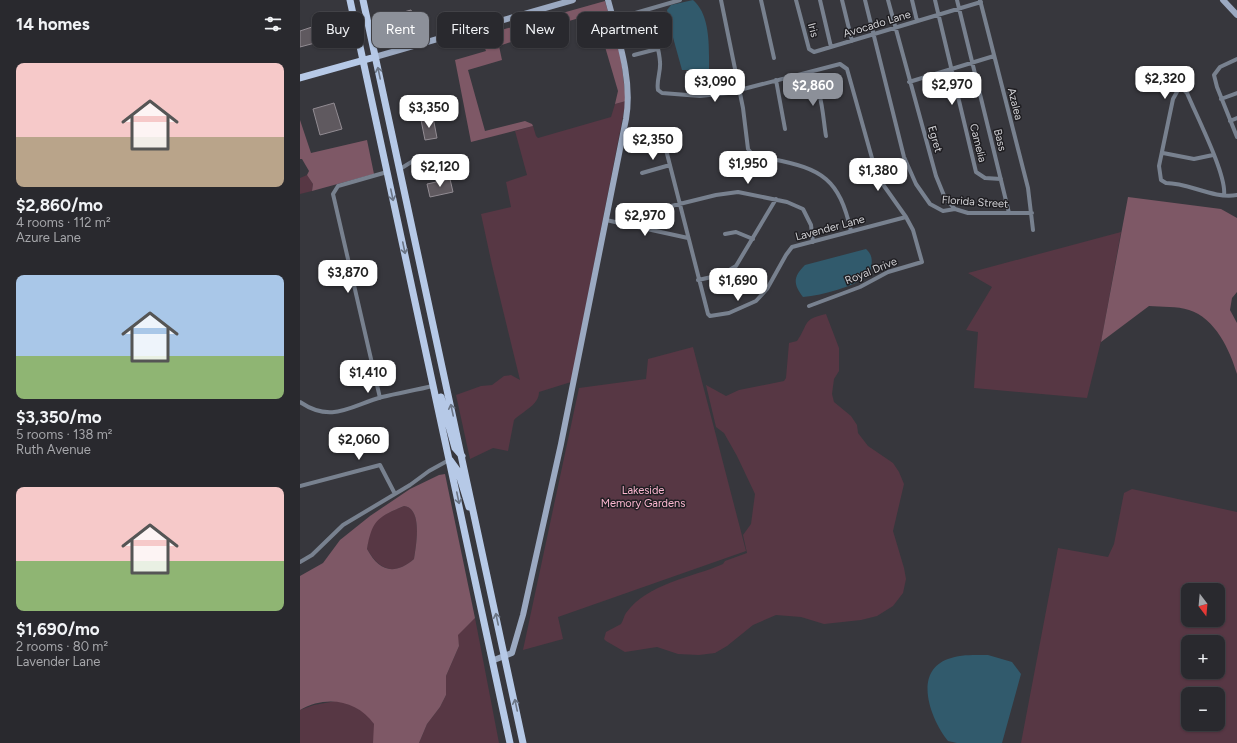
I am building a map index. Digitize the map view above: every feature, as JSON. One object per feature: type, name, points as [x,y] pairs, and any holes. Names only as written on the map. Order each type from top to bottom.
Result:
[{"type":"main road","points":[[350,0],[494,660],[510,743]]},
{"type":"main road","points":[[363,0],[524,743]]},
{"type":"main road","points":[[300,78],[375,57]]},
{"type":"main road","points":[[384,160],[391,167],[400,169]]},
{"type":"main road","points":[[427,355],[432,363],[455,448],[462,456]]},
{"type":"main road","points":[[450,459],[458,471],[474,524],[478,530]]},
{"type":"street","points":[[375,57],[573,0]]},
{"type":"street","points":[[494,660],[506,657],[512,653],[515,647],[527,599],[567,414],[606,220],[628,100],[625,70],[608,0]]},
{"type":"street","points":[[640,12],[680,0]]},
{"type":"street","points":[[721,0],[746,124],[746,145],[750,152],[756,157],[806,168],[830,181],[841,196],[851,231]]},
{"type":"street","points":[[761,0],[774,58]]},
{"type":"street","name":"Iris","points":[[796,0],[809,49],[814,52],[824,49]]},
{"type":"street","points":[[820,0],[831,47]]},
{"type":"street","points":[[842,0],[852,41]]},
{"type":"street","points":[[865,0],[874,34]]},
{"type":"street","name":"Egret","points":[[888,0],[909,82],[936,176],[945,198],[955,209]]},
{"type":"street","points":[[912,0],[916,21]]},
{"type":"street","name":"Camelia","points":[[935,0],[976,172],[984,178],[1001,179]]},
{"type":"street","name":"Bass","points":[[957,0],[1009,213]]},
{"type":"street","points":[[1223,0],[1237,15]]},
{"type":"street","name":"Avocado Lane","points":[[824,49],[981,1]]},
{"type":"street","name":"Azalea","points":[[981,1],[1028,188],[1033,230]]},
{"type":"street","points":[[634,55],[657,49],[647,10]]},
{"type":"street","name":"Florida Street","points":[[874,34],[904,156],[913,178],[934,208],[943,211],[955,209],[968,213],[1032,213]]},
{"type":"street","name":"Royal Drive","points":[[657,49],[660,63],[657,85],[658,90],[662,93],[696,96],[739,91],[840,64],[845,66],[877,176],[913,230],[922,262],[888,272],[860,287],[809,306]]},
{"type":"street","points":[[909,82],[994,56]]},
{"type":"street","points":[[1237,59],[1220,67],[1214,75],[1221,99],[1237,137]]},
{"type":"street","points":[[806,73],[813,78],[817,86],[826,136]]},
{"type":"street","points":[[776,80],[785,129]]},
{"type":"street","points":[[1224,196],[1224,185],[1213,155],[1187,93],[1180,89],[1176,91],[1173,99],[1159,171],[1163,182],[1224,196],[1237,195]]},
{"type":"street","points":[[1221,99],[1237,92]]},
{"type":"street","points":[[1230,121],[1237,118]]},
{"type":"street","name":"Lavender Lane","points":[[664,138],[698,280],[708,314],[713,317],[748,306],[761,296],[790,249],[851,231],[906,218]]},
{"type":"street","points":[[1163,153],[1194,159],[1213,155]]},
{"type":"street","points":[[400,169],[412,161],[420,160]]},
{"type":"street","points":[[642,173],[670,165]]},
{"type":"street","points":[[380,398],[347,248],[334,200],[334,190],[338,186],[387,172]]},
{"type":"street","points":[[647,212],[738,192],[776,199],[803,209],[811,225],[812,242]]},
{"type":"street","points":[[698,280],[721,275],[733,269],[754,239],[776,199]]},
{"type":"street","points":[[606,220],[688,238]]},
{"type":"street","points":[[725,234],[739,232],[754,239]]},
{"type":"street","points":[[300,402],[319,410],[337,412],[352,409],[380,398],[434,386]]},
{"type":"street","points":[[300,562],[312,555],[343,525],[450,459]]},
{"type":"street","points":[[300,486],[380,465],[395,494]]},
{"type":"green space","points":[[626,101],[571,382],[539,392],[536,401],[530,408],[514,420],[508,451],[493,448],[470,459],[456,395],[481,386],[492,385],[504,376],[511,375],[520,380],[481,214],[511,207],[506,182],[527,175],[515,131],[533,126],[538,138],[611,117],[615,104]]},
{"type":"green space","points":[[307,175],[313,184],[312,191],[300,194],[300,178]]},
{"type":"green space","points":[[1121,232],[1102,337],[1087,398],[974,388],[978,332],[966,330],[992,287],[968,273]]},
{"type":"green space","points":[[826,314],[839,348],[839,371],[834,379],[832,394],[834,402],[851,416],[857,425],[858,433],[868,446],[893,463],[904,484],[893,531],[906,579],[903,593],[893,606],[877,616],[861,620],[824,624],[801,617],[776,615],[753,625],[727,646],[715,653],[699,655],[678,654],[657,647],[625,652],[606,641],[604,639],[606,632],[621,624],[626,613],[635,603],[646,595],[671,582],[711,569],[723,564],[725,561],[747,553],[743,535],[751,524],[755,494],[724,433],[716,427],[706,385],[726,396],[739,390],[784,381],[786,378],[789,343],[797,341],[809,320]]},
{"type":"green space","name":"Lakeside Memory Gardens","points":[[693,347],[746,551],[558,617],[563,639],[523,650],[579,388],[646,379],[648,359]]},
{"type":"green space","points":[[1132,489],[1237,512],[1237,743],[1021,743],[1058,548],[1108,557],[1114,544],[1124,493]]},
{"type":"green space","points":[[404,506],[410,508],[414,513],[416,520],[417,537],[414,559],[400,568],[388,569],[377,562],[367,549],[370,532],[376,521],[388,513]]},
{"type":"green space","points":[[475,618],[499,743],[419,743],[427,724],[440,707],[446,695],[446,676],[459,646],[457,635]]},
{"type":"green space","points":[[336,701],[347,703],[358,708],[371,719],[375,729],[373,743],[300,743],[300,710],[314,705]]},
{"type":"shaded area","points":[[605,1],[608,12],[577,12],[577,19],[569,21],[569,12],[566,12]]},
{"type":"shaded area","points":[[511,27],[511,42],[503,45],[503,30]]},
{"type":"shaded area","points":[[485,48],[499,48],[502,60],[468,70],[485,131],[525,121],[533,126],[471,142],[455,60],[486,51]]},
{"type":"shaded area","points":[[605,48],[618,48],[621,58],[626,101],[615,104],[618,91]]},
{"type":"shaded area","points":[[300,120],[311,153],[367,140],[374,174],[312,191],[313,184],[307,175],[309,171],[302,159],[300,159]]},
{"type":"shaded area","points":[[1128,197],[1221,209],[1237,218],[1237,292],[1232,298],[1230,310],[1237,323],[1237,374],[1226,345],[1214,327],[1198,314],[1189,310],[1174,307],[1149,306],[1101,342]]},
{"type":"shaded area","points":[[445,474],[475,618],[458,635],[459,646],[446,676],[446,695],[440,707],[427,724],[419,743],[373,743],[374,724],[367,716],[350,705],[340,702],[320,702],[300,710],[300,576],[323,563],[340,540],[370,516],[410,489],[439,475]],"holes":[[[404,506],[410,508],[414,513],[417,528],[414,559],[400,568],[388,569],[377,562],[367,549],[371,532],[378,521],[388,513]]]},
{"type":"water","points":[[693,0],[699,6],[706,23],[708,33],[709,70],[682,70],[672,34],[672,12],[667,12],[667,10],[671,5]]},
{"type":"water","points":[[866,249],[871,255],[872,264],[870,275],[863,279],[846,287],[803,297],[797,288],[796,277],[805,265]]},
{"type":"water","points":[[988,655],[1012,662],[1021,674],[1002,743],[957,743],[948,741],[936,721],[931,709],[928,697],[930,674],[937,665],[953,657]]},
{"type":"building","points":[[312,27],[312,44],[300,47],[300,31]]},
{"type":"building","points":[[334,103],[342,129],[320,135],[313,109]]},
{"type":"building","points":[[433,117],[437,138],[425,140],[421,120]]},
{"type":"building","points":[[450,179],[453,192],[430,197],[427,184]]}]
